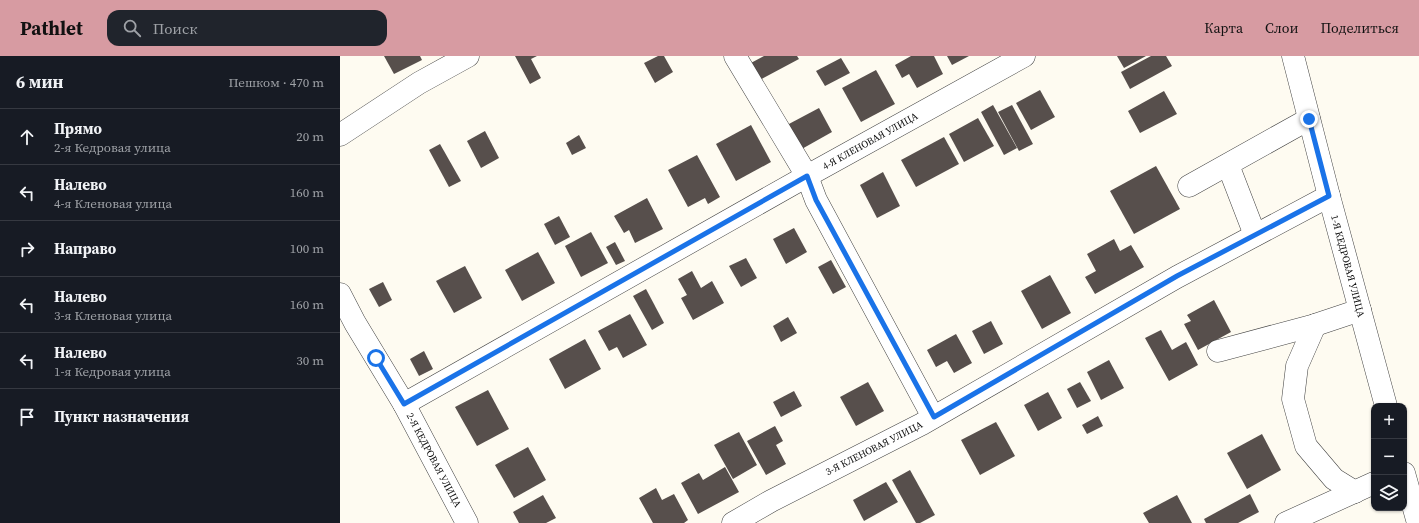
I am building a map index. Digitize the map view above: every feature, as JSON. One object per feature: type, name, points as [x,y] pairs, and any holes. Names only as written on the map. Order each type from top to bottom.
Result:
[{"type":"street","points":[[340,136],[419,83],[468,56]]},
{"type":"street","points":[[735,56],[807,176],[816,200],[934,417]]},
{"type":"street","name":"4-Я КЛЕНОВАЯ УЛИЦА","points":[[404,404],[807,176],[1024,56]]},
{"type":"street","name":"1-Я КЕДРОВАЯ УЛИЦА","points":[[1293,56],[1385,403]]},
{"type":"street","points":[[1190,186],[1309,119]]},
{"type":"street","points":[[1228,165],[1255,235]]},
{"type":"street","name":"3-Я КЛЕНОВАЯ УЛИЦА","points":[[733,523],[771,501],[934,417],[1177,276],[1329,196]]},
{"type":"street","name":"2-Я КЕДРОВАЯ УЛИЦА","points":[[340,294],[404,404],[467,523]]},
{"type":"street","points":[[1218,351],[1314,325],[1360,310]]},
{"type":"street","points":[[1314,325],[1296,366],[1293,399],[1306,446],[1334,479],[1364,487]]},
{"type":"street","points":[[1405,475],[1418,523]]},
{"type":"street","points":[[1286,523],[1364,487]]},
{"type":"building","points":[[384,56],[420,56],[422,60],[394,74]]},
{"type":"building","points":[[515,56],[537,56],[531,59],[541,78],[530,84]]},
{"type":"building","points":[[658,56],[664,56],[673,72],[655,83],[644,63]]},
{"type":"building","points":[[764,56],[797,56],[799,59],[758,81],[749,64]]},
{"type":"building","points":[[911,56],[934,56],[943,74],[917,88],[909,74],[902,78],[895,65]]},
{"type":"building","points":[[947,56],[969,56],[952,65]]},
{"type":"building","points":[[1117,56],[1146,56],[1124,68]]},
{"type":"building","points":[[1151,56],[1166,56],[1172,66],[1130,89],[1121,72]]},
{"type":"building","points":[[841,58],[850,73],[825,86],[816,71]]},
{"type":"building","points":[[876,70],[895,104],[861,122],[842,88]]},
{"type":"building","points":[[1040,90],[1055,117],[1031,130],[1016,103]]},
{"type":"building","points":[[1164,91],[1177,114],[1140,133],[1128,111]]},
{"type":"building","points":[[993,105],[1017,148],[1004,155],[981,112]]},
{"type":"building","points":[[1012,105],[1033,144],[1019,151],[998,112]]},
{"type":"building","points":[[819,108],[832,132],[800,150],[787,125]]},
{"type":"building","points":[[978,118],[994,146],[964,162],[949,134]]},
{"type":"building","points":[[751,125],[771,162],[736,181],[716,144]]},
{"type":"building","points":[[485,131],[499,158],[481,168],[467,141]]},
{"type":"building","points":[[579,135],[586,148],[572,155],[566,143]]},
{"type":"building","points":[[944,137],[959,164],[916,187],[901,160]]},
{"type":"building","points":[[440,144],[461,181],[449,187],[429,150]]},
{"type":"building","points":[[697,155],[720,197],[708,204],[705,198],[688,207],[668,170]]},
{"type":"building","points":[[1156,166],[1180,209],[1134,234],[1110,191]]},
{"type":"building","points":[[883,172],[900,206],[877,218],[860,185]]},
{"type":"building","points":[[647,198],[663,229],[635,243],[629,230],[624,233],[614,216]]},
{"type":"building","points":[[559,216],[570,237],[555,245],[544,224]]},
{"type":"building","points":[[794,228],[807,252],[786,264],[773,239]]},
{"type":"building","points":[[591,232],[608,263],[581,277],[565,246]]},
{"type":"building","points":[[1114,239],[1120,251],[1131,245],[1144,267],[1095,294],[1085,277],[1096,271],[1087,254]]},
{"type":"building","points":[[615,242],[625,261],[616,265],[606,247]]},
{"type":"building","points":[[538,252],[555,283],[522,301],[505,270]]},
{"type":"building","points":[[746,258],[757,278],[741,287],[729,266]]},
{"type":"building","points":[[831,260],[846,287],[833,294],[818,267]]},
{"type":"building","points":[[465,266],[482,298],[454,313],[436,281]]},
{"type":"building","points":[[692,271],[701,288],[712,281],[724,303],[693,320],[681,298],[687,295],[678,279]]},
{"type":"building","points":[[1050,275],[1071,313],[1042,329],[1021,291]]},
{"type":"building","points":[[383,282],[392,300],[379,307],[369,289]]},
{"type":"building","points":[[646,289],[664,323],[652,330],[633,296]]},
{"type":"building","points":[[1214,300],[1231,332],[1198,350],[1184,324],[1191,321],[1187,315]]},
{"type":"building","points":[[630,314],[647,345],[623,358],[617,347],[609,351],[598,331]]},
{"type":"building","points":[[788,317],[797,333],[781,342],[773,326]]},
{"type":"building","points":[[991,321],[1003,344],[984,354],[972,331]]},
{"type":"building","points":[[1161,330],[1172,350],[1186,342],[1198,365],[1169,381],[1145,338]]},
{"type":"building","points":[[956,334],[972,363],[954,373],[947,361],[936,367],[927,350]]},
{"type":"building","points":[[585,339],[601,369],[565,389],[549,359]]},
{"type":"building","points":[[424,351],[433,369],[419,376],[410,359]]},
{"type":"building","points":[[1109,360],[1124,388],[1101,400],[1087,372]]},
{"type":"building","points":[[868,382],[884,411],[856,426],[840,397]]},
{"type":"building","points":[[1080,382],[1091,401],[1077,408],[1067,389]]},
{"type":"building","points":[[488,390],[509,429],[477,446],[455,407]]},
{"type":"building","points":[[794,391],[802,406],[781,417],[773,402]]},
{"type":"building","points":[[1048,392],[1062,418],[1038,431],[1024,405]]},
{"type":"building","points":[[1098,416],[1103,426],[1087,434],[1082,425]]},
{"type":"building","points":[[996,422],[1015,456],[980,475],[961,440]]},
{"type":"building","points":[[775,426],[783,441],[776,445],[786,464],[766,475],[747,441]]},
{"type":"building","points":[[739,432],[757,465],[733,479],[714,445]]},
{"type":"building","points":[[1262,434],[1281,470],[1247,489],[1227,453]]},
{"type":"building","points":[[528,447],[546,480],[514,498],[495,465]]},
{"type":"building","points":[[725,467],[739,492],[698,514],[681,483],[699,473],[703,480]]},
{"type":"building","points":[[910,470],[935,515],[920,523],[916,523],[892,480]]},
{"type":"building","points":[[886,482],[898,502],[864,521],[853,500]]},
{"type":"building","points":[[656,488],[662,500],[674,494],[688,520],[684,523],[653,523],[639,498]]},
{"type":"building","points":[[1250,494],[1259,512],[1238,523],[1206,523],[1204,519]]},
{"type":"building","points":[[543,495],[556,518],[546,523],[519,523],[513,512]]},
{"type":"building","points":[[1177,495],[1192,523],[1149,523],[1143,513]]},
{"type":"route","points":[[376,358],[404,404],[807,176],[816,200],[934,417],[1177,276],[1329,196],[1309,119]]}]
